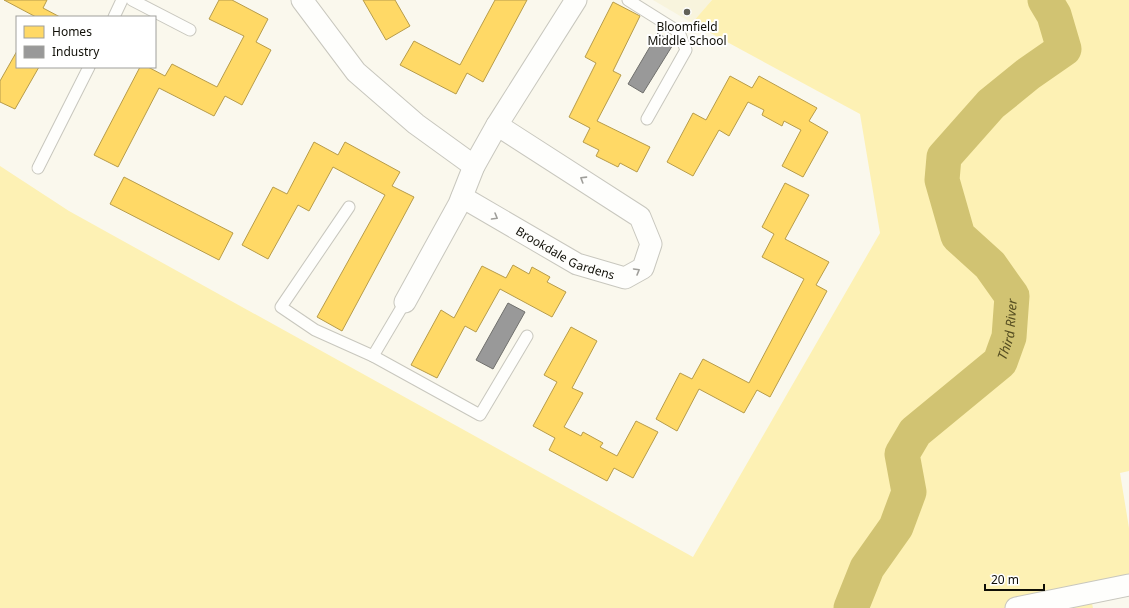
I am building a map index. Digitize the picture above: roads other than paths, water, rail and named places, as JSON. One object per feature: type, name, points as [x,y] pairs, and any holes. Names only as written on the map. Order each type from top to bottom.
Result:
[{"type":"street","points":[[302,0],[356,72],[416,124],[474,166]]},
{"type":"street","points":[[405,302],[459,204],[474,166],[576,0]]},
{"type":"street","name":"Brookdale Gardens","points":[[462,197],[577,264],[625,278],[643,268],[651,244],[640,217],[498,125]]},
{"type":"street","points":[[1016,608],[1129,585]]},
{"type":"lane","points":[[114,16],[122,0]]},
{"type":"lane","points":[[132,0],[190,30]]},
{"type":"lane","points":[[628,0],[679,32],[686,50],[647,119]]},
{"type":"lane","points":[[38,168],[88,68]]},
{"type":"lane","points":[[349,207],[281,307],[315,330],[373,356],[480,415],[527,336]]},
{"type":"lane","points":[[373,356],[405,302]]},
{"type":"waterway","name":"Third River","points":[[851,608],[867,568],[896,527],[909,492],[902,454],[915,432],[1000,362],[1009,337],[1012,296],[990,265],[958,236],[942,180],[944,157],[991,104],[1028,74],[1064,49],[1054,15],[1045,0]]},
{"type":"place","name":"Bloomfield Middle School","points":[[687,12]]}]
